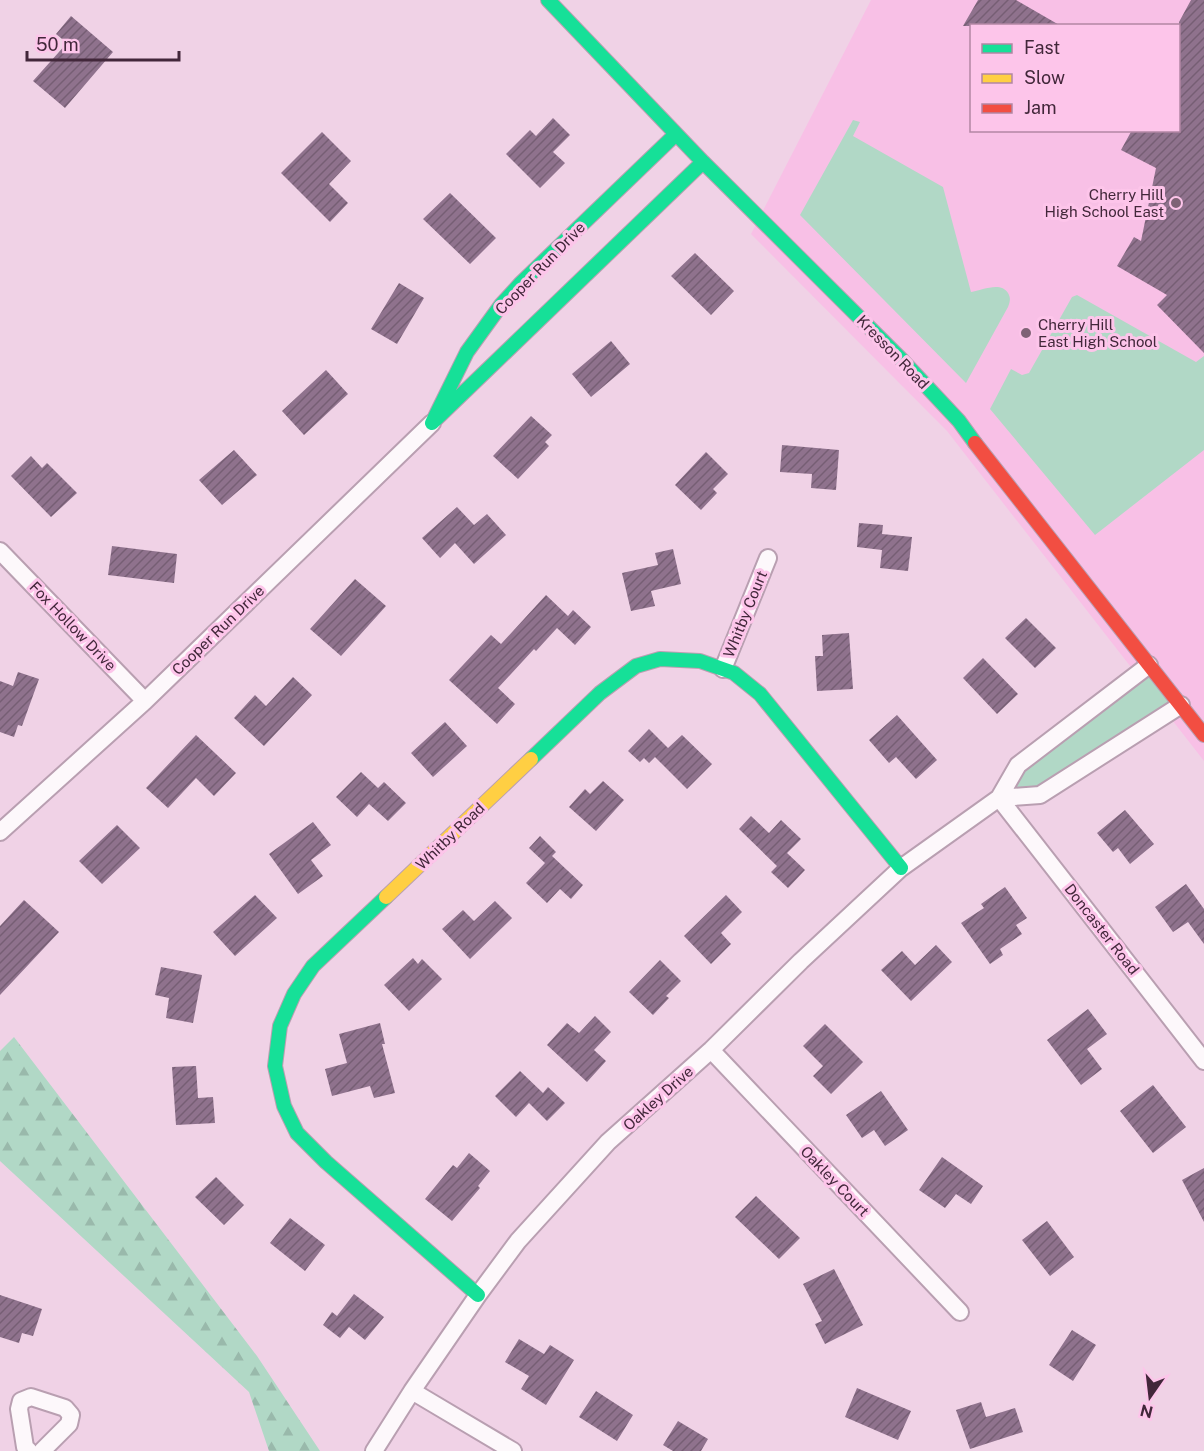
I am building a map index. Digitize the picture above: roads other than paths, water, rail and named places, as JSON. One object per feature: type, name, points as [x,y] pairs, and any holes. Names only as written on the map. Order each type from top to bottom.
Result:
[{"type":"street","name":"Kresson Road","points":[[548,0],[676,134],[877,335],[959,421],[1204,735]]},
{"type":"street","name":"Cooper Run Drive","points":[[432,423],[467,352],[501,305],[676,134]]},
{"type":"street","name":"Cooper Run Drive","points":[[0,832],[145,701],[704,162]]},
{"type":"street","name":"Fox Hollow Drive","points":[[0,551],[145,701]]},
{"type":"street","name":"Whitby Court","points":[[723,669],[768,558]]},
{"type":"street","name":"Whitby Road","points":[[478,1295],[326,1162],[297,1133],[284,1106],[275,1066],[280,1026],[294,994],[313,966],[600,693],[636,666],[660,659],[700,661],[723,669],[734,673],[760,694],[901,868]]},
{"type":"street","points":[[999,798],[1018,765],[1149,665]]},
{"type":"street","points":[[999,798],[1040,795],[1181,705]]},
{"type":"street","name":"Oakley Drive","points":[[374,1451],[412,1391],[518,1241],[608,1142],[711,1050],[801,961],[901,868],[999,798]]},
{"type":"street","name":"Doncaster Road","points":[[999,798],[1204,1061]]},
{"type":"street","name":"Oakley Court","points":[[711,1050],[960,1312]]},
{"type":"street","points":[[412,1391],[513,1451]]},
{"type":"street","points":[[29,1451],[25,1447],[19,1409],[21,1401],[31,1396],[65,1408],[72,1415],[69,1424],[42,1451]]},
{"type":"place","name":"Cherry Hill High School East","points":[[1176,203]]},
{"type":"place","name":"Cherry Hill East High School","points":[[1026,333]]}]
